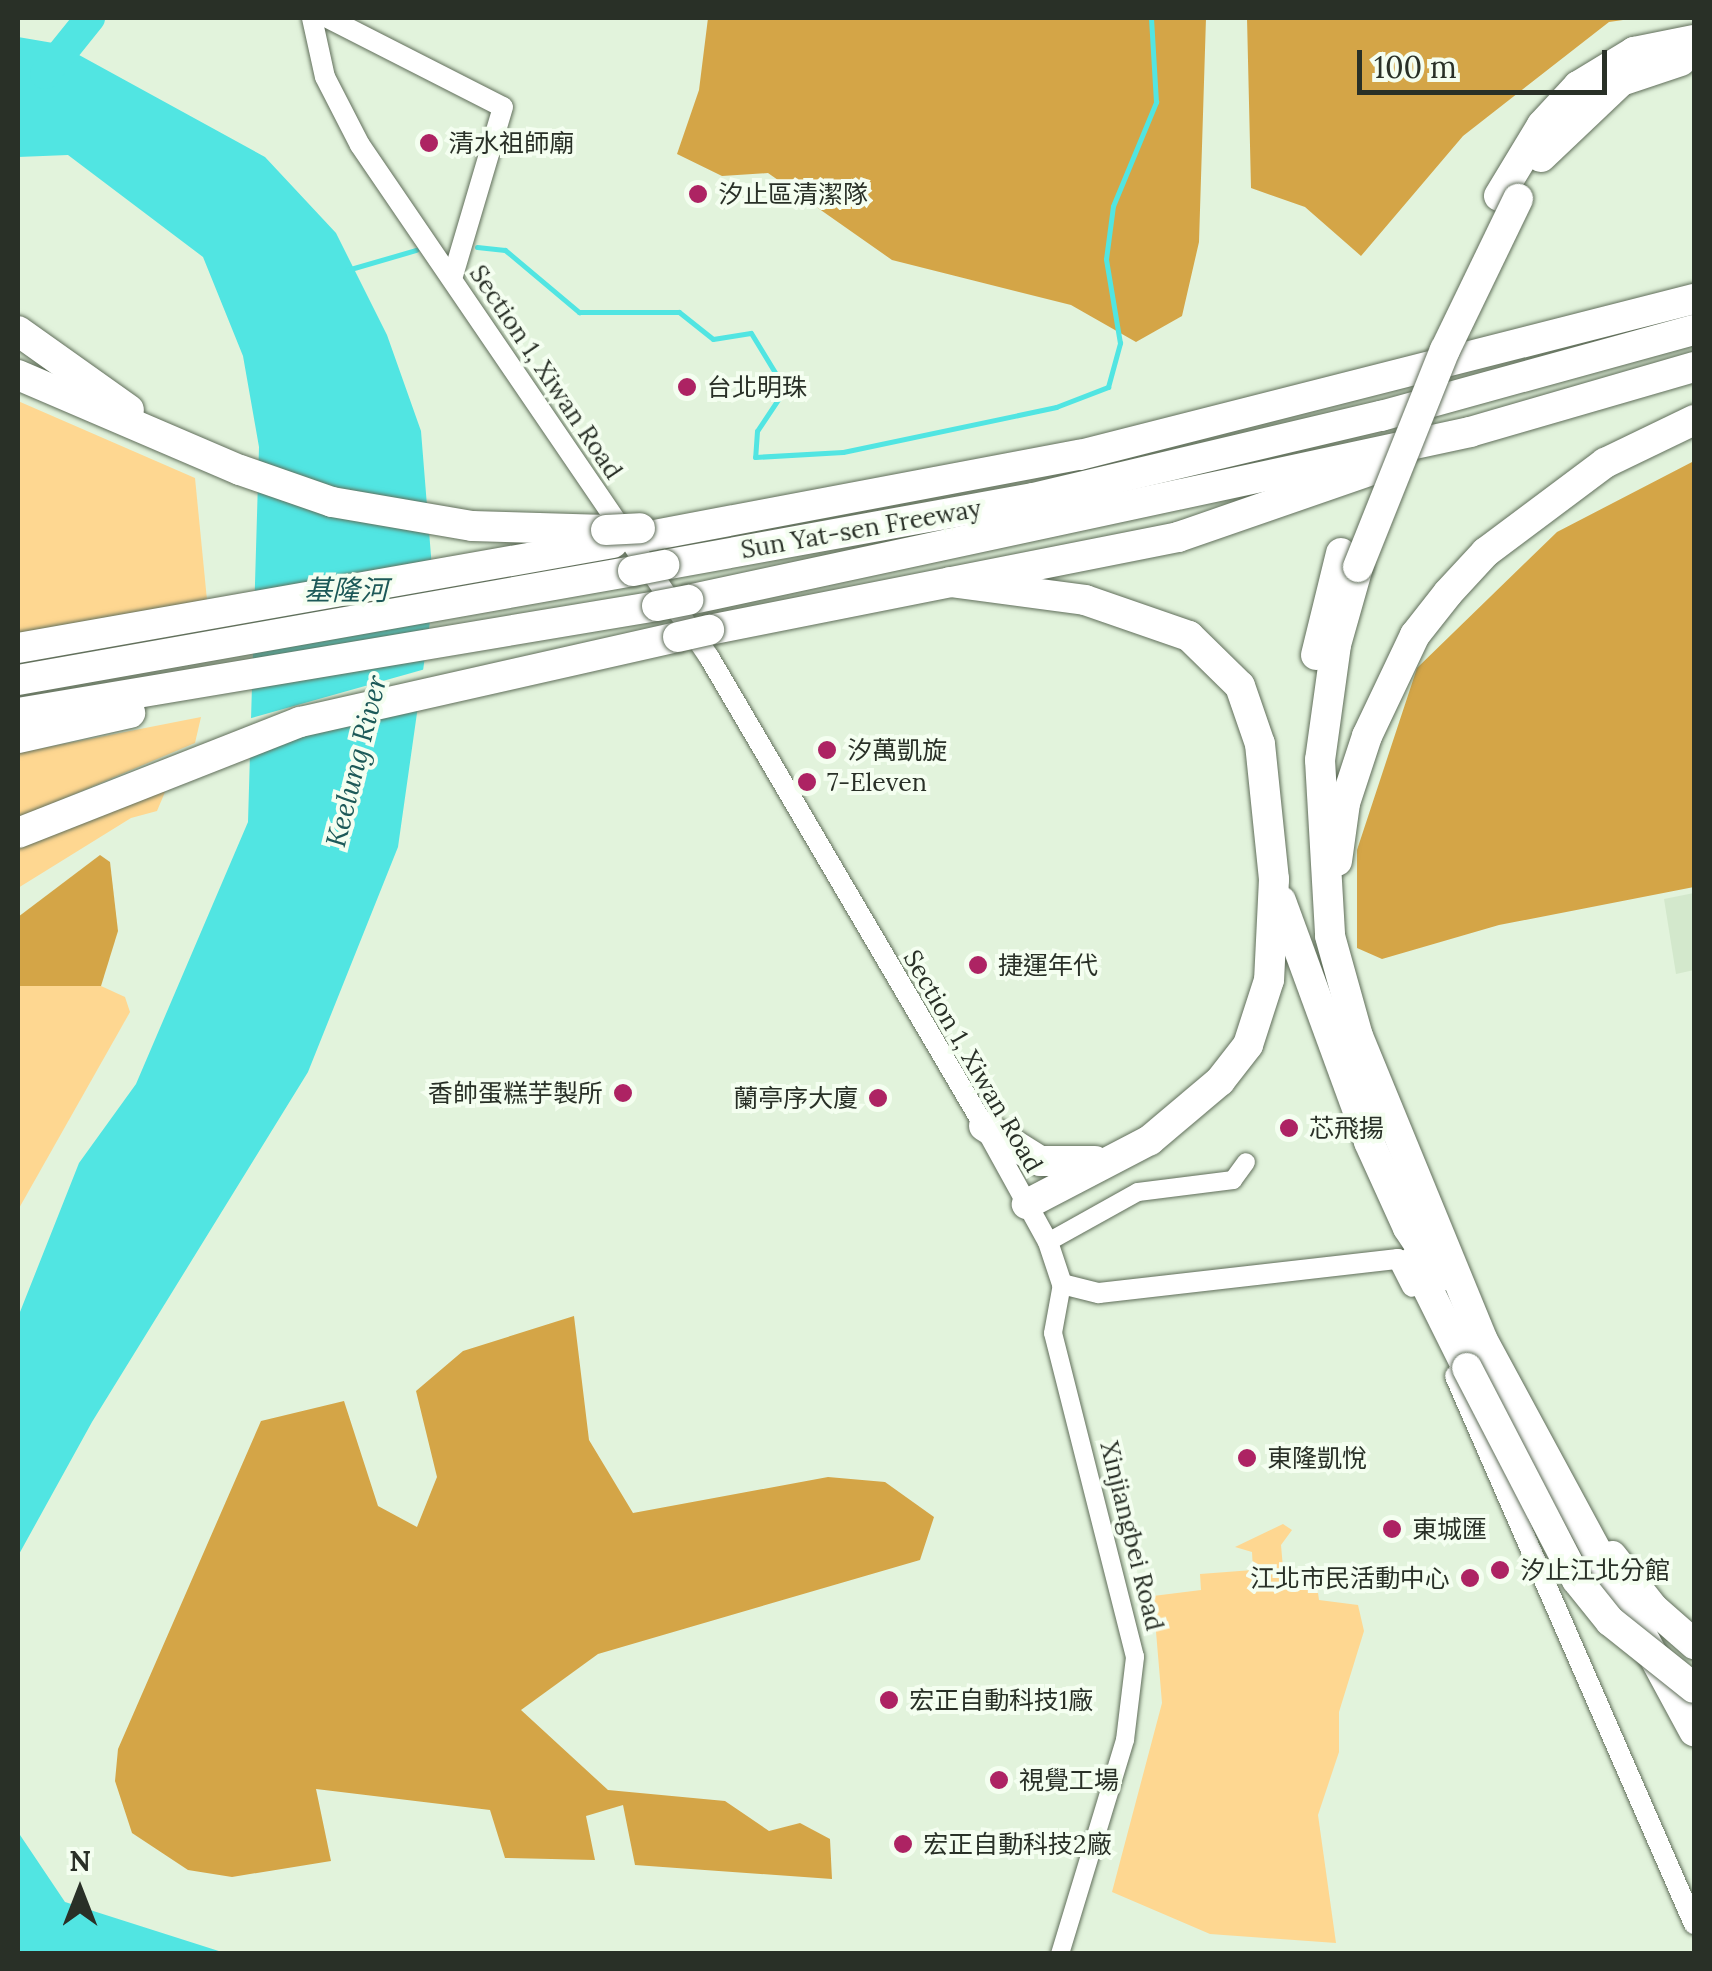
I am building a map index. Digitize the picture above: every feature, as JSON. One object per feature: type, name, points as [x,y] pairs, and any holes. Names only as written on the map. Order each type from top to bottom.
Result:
[{"type":"highway","points":[[1482,1339],[1464,1326],[1430,1256],[1408,1228],[1342,1076],[1330,985],[1320,760],[1349,560],[1542,125],[1578,86],[1634,52],[1694,40]]},
{"type":"highway","points":[[1509,197],[1545,150],[1621,81],[1694,60]]},
{"type":"highway","points":[[18,648],[476,568],[626,535],[1080,455],[1656,309],[1694,296]]},
{"type":"highway","name":"Sun Yat-sen Freeway","points":[[18,680],[1034,498],[1381,416],[1694,330]]},
{"type":"highway","points":[[18,331],[156,428],[200,454]]},
{"type":"highway","name":"Sun Yat-sen Freeway","points":[[218,687],[688,600],[1470,432],[1694,367]]},
{"type":"highway","points":[[18,375],[200,454],[332,502],[472,526],[626,535]]},
{"type":"highway","points":[[1330,985],[1336,870],[1345,803],[1366,736],[1415,635],[1486,552],[1604,463],[1694,420]]},
{"type":"highway","points":[[18,833],[300,722],[458,682],[1178,537],[1273,509],[1470,432]]},
{"type":"highway","points":[[950,582],[1085,600],[1145,616],[1217,658],[1240,686],[1260,744],[1274,878],[1269,980],[1248,1045],[1188,1110],[1122,1154],[1027,1204]]},
{"type":"highway","points":[[18,713],[218,687]]},
{"type":"highway","points":[[18,738],[218,687]]},
{"type":"highway","points":[[1274,878],[1330,985],[1482,1339],[1694,1731]]},
{"type":"highway","points":[[984,1126],[1021,1153],[1063,1166],[1122,1154]]},
{"type":"highway","points":[[1408,1228],[1412,1256],[1577,1580],[1610,1621],[1694,1688]]},
{"type":"highway","points":[[1564,1495],[1653,1608],[1694,1644]]},
{"type":"street","name":"Section 1, Xiwan Road","points":[[312,18],[324,77],[360,144],[709,656],[984,1126],[1048,1242],[1062,1284]]},
{"type":"street","points":[[328,18],[502,107],[453,276]]},
{"type":"street","points":[[1048,1242],[1138,1192],[1233,1180],[1246,1162]]},
{"type":"street","points":[[1062,1284],[1099,1292],[1398,1259],[1472,1410],[1665,1866],[1694,1924]]},
{"type":"street","name":"Xinjiangbei Road","points":[[1060,1954],[1125,1740],[1135,1657],[1053,1333],[1062,1284]]},
{"type":"shaded area","points":[[708,18],[1206,18],[1199,242],[1182,316],[1136,342],[1071,305],[892,260],[768,173],[722,176],[677,154],[699,90]]},
{"type":"shaded area","points":[[1247,18],[1637,18],[1609,22],[1463,136],[1361,256],[1305,207],[1251,188]]},
{"type":"shaded area","points":[[18,401],[195,478],[207,600],[18,633]]},
{"type":"shaded area","points":[[1694,461],[1694,887],[1499,925],[1382,959],[1357,948],[1357,850],[1417,668],[1557,532]]},
{"type":"shaded area","points":[[201,717],[195,743],[18,818],[18,753]]},
{"type":"shaded area","points":[[138,785],[165,792],[157,811],[131,818],[18,888],[18,833]]},
{"type":"shaded area","points":[[100,855],[110,862],[118,931],[101,986],[18,986],[18,917]]},
{"type":"shaded area","points":[[1694,893],[1694,970],[1676,974],[1664,899]]},
{"type":"shaded area","points":[[18,986],[101,986],[125,997],[130,1012],[18,1210]]},
{"type":"shaded area","points":[[574,1316],[589,1440],[633,1513],[828,1477],[885,1482],[934,1517],[920,1560],[598,1654],[521,1710],[608,1790],[725,1801],[769,1831],[800,1823],[830,1839],[832,1879],[635,1865],[623,1805],[586,1816],[595,1860],[505,1858],[490,1810],[316,1789],[331,1861],[232,1877],[188,1870],[132,1833],[115,1781],[118,1749],[261,1421],[344,1401],[378,1506],[417,1527],[437,1477],[416,1391],[463,1351]]},
{"type":"shaded area","points":[[1283,1524],[1292,1530],[1281,1545],[1283,1568],[1299,1569],[1298,1585],[1317,1585],[1319,1600],[1358,1605],[1364,1631],[1339,1712],[1339,1752],[1318,1815],[1336,1943],[1210,1934],[1112,1892],[1162,1703],[1153,1596],[1201,1590],[1200,1574],[1253,1570],[1252,1552],[1235,1547]]},
{"type":"water","name":"基隆河","points":[[18,37],[59,44],[265,157],[336,233],[387,335],[421,431],[434,593],[398,847],[308,1072],[92,1422],[18,1556],[18,1317],[79,1163],[136,1084],[248,822],[259,447],[243,356],[203,257],[68,155],[18,157]]},
{"type":"water","points":[[18,1832],[65,1902],[225,1953],[18,1953]]},
{"type":"pier","points":[[429,668],[425,691],[247,744],[248,719]]},
{"type":"waterway","points":[[45,74],[90,18]]},
{"type":"waterway","points":[[477,247],[505,250],[579,312],[679,312],[713,339],[751,333],[785,389],[757,431],[755,457],[843,452],[1056,407],[1108,387],[1120,343],[1106,259],[1113,206],[1156,102],[1151,18]]},
{"type":"waterway","points":[[347,270],[416,250]]},
{"type":"place","name":"清水祖師廟","points":[[429,143]]},
{"type":"place","name":"汐止區清潔隊","points":[[698,194]]},
{"type":"place","name":"台北明珠","points":[[687,387]]},
{"type":"place","name":"汐萬凱旋","points":[[827,750]]},
{"type":"place","name":"7-Eleven","points":[[807,782]]},
{"type":"place","name":"捷運年代","points":[[978,965]]},
{"type":"place","name":"香帥蛋糕芋製所","points":[[623,1093]]},
{"type":"place","name":"蘭亭序大廈","points":[[878,1098]]},
{"type":"place","name":"芯飛揚","points":[[1289,1128]]},
{"type":"place","name":"東隆凱悅","points":[[1247,1458]]},
{"type":"place","name":"東城匯","points":[[1392,1529]]},
{"type":"place","name":"汐止江北分館","points":[[1500,1570]]},
{"type":"place","name":"江北市民活動中心","points":[[1470,1578]]},
{"type":"place","name":"宏正自動科技1廠","points":[[889,1700]]},
{"type":"place","name":"視覺工場","points":[[999,1780]]},
{"type":"place","name":"宏正自動科技2廠","points":[[903,1844]]},
{"type":"water label","name":"Keelung River","points":[[356,761]]}]
